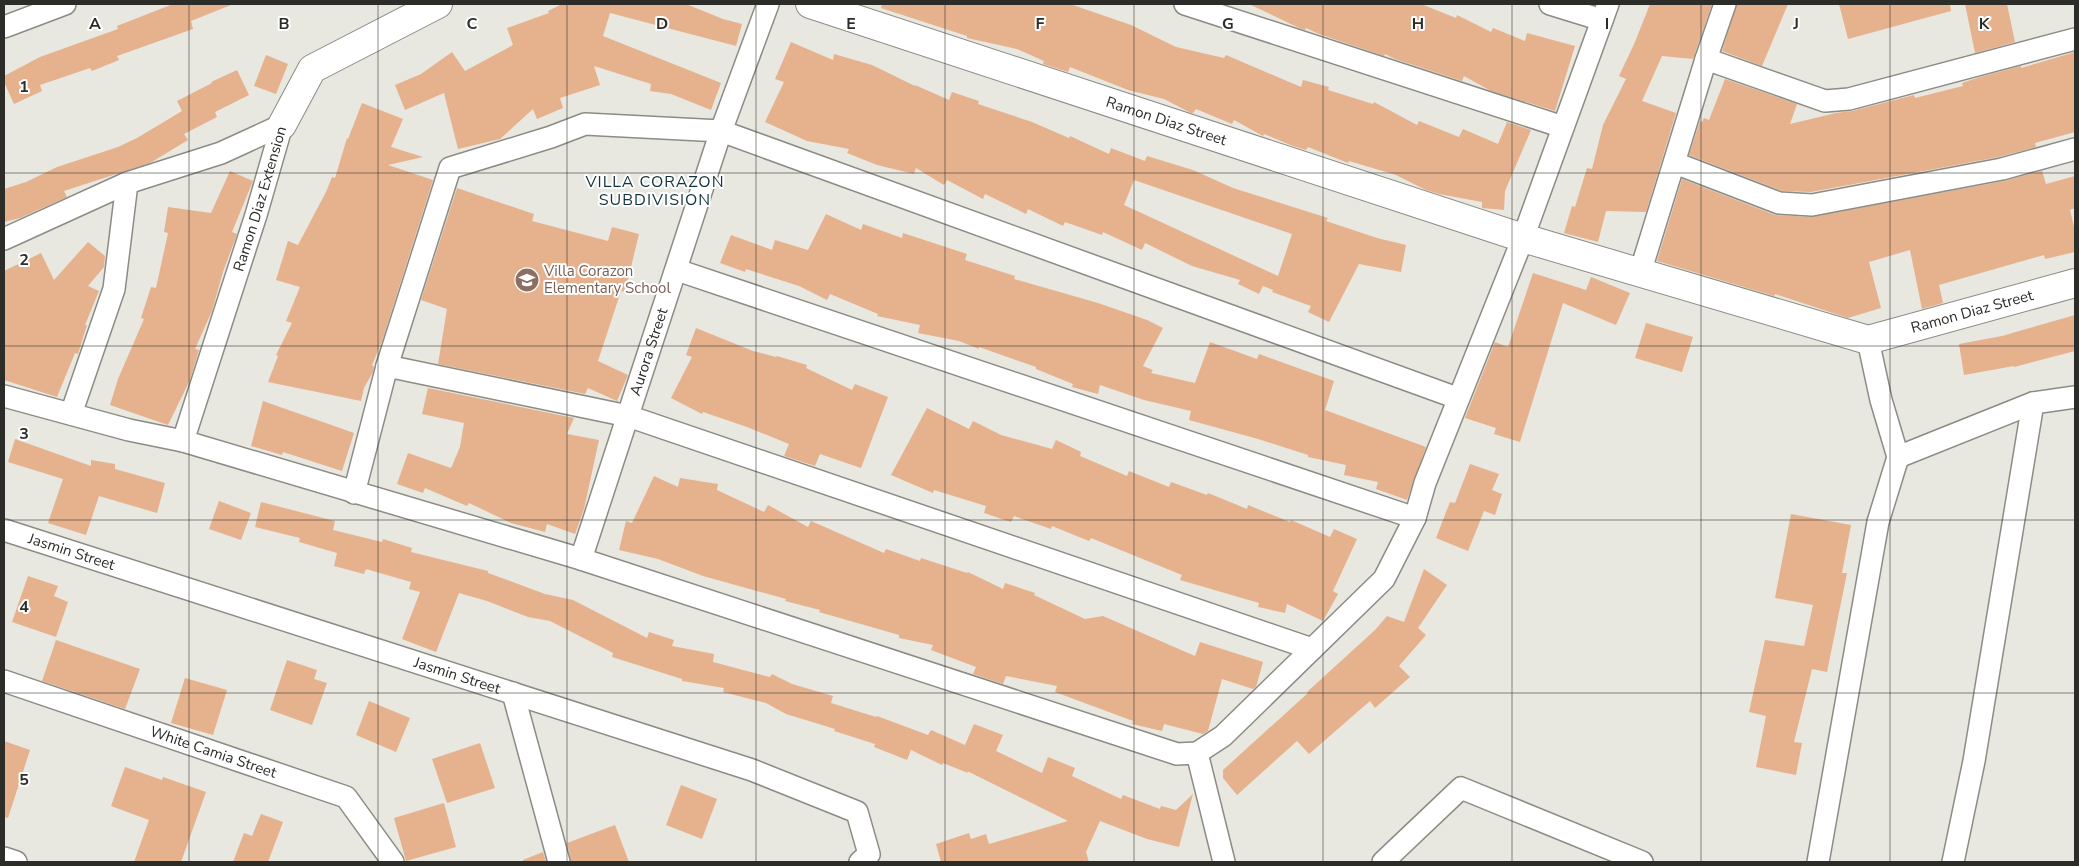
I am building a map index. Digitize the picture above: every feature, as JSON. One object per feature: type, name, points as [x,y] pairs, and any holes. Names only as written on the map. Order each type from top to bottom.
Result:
[{"type":"street","points":[[4,27],[65,4]]},
{"type":"street","name":"Ramon Diaz Extension","points":[[183,441],[256,215],[282,125],[312,69],[437,4]]},
{"type":"street","name":"Aurora Street","points":[[581,560],[721,131],[768,4]]},
{"type":"street","name":"Ramon Diaz Street","points":[[810,4],[1523,238],[1868,340],[2075,283]]},
{"type":"street","points":[[1185,4],[1563,127]]},
{"type":"street","points":[[4,396],[129,430],[183,441],[581,560],[1177,754],[1197,753],[1223,736],[1384,579],[1415,518],[1424,482],[1523,238],[1605,12],[1550,4]]},
{"type":"street","points":[[1640,273],[1706,59],[1725,4]]},
{"type":"street","points":[[1706,59],[1825,101],[1849,100],[2075,39]]},
{"type":"street","points":[[354,493],[387,366],[450,168],[551,137],[585,124],[721,131],[1457,398]]},
{"type":"street","points":[[4,239],[127,183],[221,153],[282,125]]},
{"type":"street","points":[[1675,163],[1778,203],[1812,205],[2002,169],[2075,149]]},
{"type":"street","points":[[71,414],[114,289],[127,183]]},
{"type":"street","points":[[677,270],[1415,518]]},
{"type":"street","points":[[1818,862],[1878,522],[1898,457],[1881,400],[1868,340]]},
{"type":"street","points":[[387,366],[628,416],[1312,649]]},
{"type":"street","points":[[1898,457],[2033,402],[2075,397]]},
{"type":"street","points":[[1953,862],[1974,761],[2033,402]]},
{"type":"street","name":"Jasmin Street","points":[[4,530],[752,770],[857,812],[869,854],[860,862]]},
{"type":"street","name":"White Camia Street","points":[[4,681],[346,797],[393,862]]},
{"type":"street","points":[[513,693],[559,862]]},
{"type":"street","points":[[1197,753],[1224,862]]},
{"type":"street","points":[[1383,862],[1461,788],[1642,862]]},
{"type":"street","points":[[4,858],[16,862]]},
{"type":"building","points":[[173,4],[231,5],[191,21],[193,29],[117,56],[119,60],[92,71],[90,68],[40,85],[42,91],[14,104],[4,82],[4,76],[40,57],[118,29],[117,26]]},
{"type":"building","points":[[562,4],[686,4],[723,19],[742,24],[736,46],[610,13],[603,36],[721,83],[711,110],[671,94],[650,91],[651,84],[594,66],[600,85],[560,98],[563,108],[537,119],[533,109],[500,139],[458,149],[444,93],[405,110],[395,85],[421,74],[452,52],[465,71],[513,45],[507,28],[549,13],[548,11]]},
{"type":"building","points":[[882,4],[1070,4],[1131,25],[1176,47],[1224,58],[1226,55],[1301,87],[1303,80],[1329,87],[1328,90],[1373,104],[1374,102],[1417,125],[1419,121],[1459,137],[1463,129],[1498,144],[1507,122],[1531,130],[1505,191],[1504,210],[1482,208],[1482,202],[1426,190],[1396,175],[1349,161],[1348,163],[1308,147],[1306,150],[1293,146],[1264,134],[1263,136],[1234,120],[1232,124],[1196,109],[1191,113],[1164,99],[1128,90],[1070,67],[1068,72],[1043,64],[1044,61],[1017,49],[967,38],[967,36],[881,8]]},
{"type":"building","points":[[1249,4],[1421,4],[1456,18],[1457,15],[1491,32],[1493,28],[1525,41],[1527,33],[1575,46],[1555,111],[1491,91],[1464,76],[1462,81],[1306,28],[1305,30],[1299,28]]},
{"type":"building","points":[[1650,4],[1712,4],[1693,59],[1662,56],[1642,101],[1676,113],[1646,212],[1606,211],[1598,242],[1564,233],[1572,206],[1575,207],[1587,168],[1592,169],[1603,125],[1626,79],[1619,76]]},
{"type":"building","points":[[1737,4],[1788,4],[1762,66],[1722,51]]},
{"type":"building","points":[[1839,4],[1950,4],[1951,11],[1848,39]]},
{"type":"building","points":[[1965,4],[2007,4],[2015,42],[1975,53]]},
{"type":"building","points":[[791,42],[833,60],[834,54],[872,65],[949,100],[952,92],[979,101],[978,104],[1032,122],[1069,138],[1070,136],[1109,154],[1111,148],[1145,161],[1147,156],[1193,170],[1233,188],[1328,218],[1326,221],[1377,238],[1406,245],[1401,272],[1359,264],[1329,322],[1308,312],[1311,306],[1272,292],[1273,290],[1263,286],[1259,294],[1238,284],[1240,280],[1192,266],[1145,243],[1142,250],[1103,232],[1102,235],[1065,222],[1063,226],[1028,209],[1026,214],[985,194],[983,199],[947,180],[944,185],[916,168],[914,174],[877,165],[847,153],[849,149],[807,141],[765,122],[784,82],[775,79]],"holes":[[[1134,180],[1292,234],[1278,276],[1124,205]]]},
{"type":"building","points":[[2075,52],[2075,132],[2035,143],[2036,147],[1999,157],[1811,192],[1782,191],[1689,155],[1700,121],[1702,122],[1704,118],[1709,120],[1725,79],[1797,104],[1790,124],[1914,95],[1915,98],[1963,86],[1962,83],[1980,77],[2021,66],[2021,68]]},
{"type":"building","points":[[266,55],[288,64],[276,94],[254,86]]},
{"type":"building","points":[[237,70],[249,95],[215,112],[217,117],[184,134],[188,140],[150,163],[64,191],[67,197],[20,218],[4,222],[4,189],[26,182],[57,167],[118,147],[137,138],[182,111],[177,101]]},
{"type":"building","points":[[362,103],[403,119],[391,147],[423,157],[388,165],[433,180],[382,341],[372,365],[374,367],[373,372],[364,388],[361,401],[268,382],[278,356],[276,355],[292,323],[286,321],[300,287],[276,280],[288,241],[298,245],[332,177],[335,178],[347,138]]},
{"type":"building","points":[[230,171],[253,181],[232,232],[237,234],[223,272],[212,311],[195,349],[199,350],[190,380],[168,425],[110,405],[118,379],[144,319],[141,318],[151,287],[156,288],[168,233],[164,232],[168,207],[211,213]]},
{"type":"building","points":[[2042,171],[2046,184],[2075,176],[2075,208],[2070,210],[2075,231],[2075,252],[2045,259],[2044,255],[1939,285],[1943,303],[1922,309],[1910,250],[1869,262],[1881,308],[1848,318],[1775,294],[1774,296],[1657,261],[1682,179],[1775,215],[1811,217],[2004,181]]},
{"type":"building","name":"Villa Corazon Elementary School","points":[[457,188],[534,214],[532,221],[608,241],[612,227],[639,234],[625,292],[621,291],[598,361],[628,375],[617,401],[588,388],[585,394],[438,364],[447,309],[421,300]]},
{"type":"building","points":[[826,214],[861,230],[863,224],[902,238],[903,233],[967,254],[965,260],[1015,276],[1014,279],[1098,303],[1147,320],[1163,328],[1143,366],[1153,370],[1151,373],[1195,383],[1210,342],[1257,359],[1259,354],[1334,381],[1325,410],[1426,447],[1407,500],[1376,489],[1378,482],[1344,475],[1346,465],[1308,457],[1308,455],[1258,439],[1189,420],[1191,411],[1144,400],[1100,385],[1098,394],[1072,387],[1073,384],[1036,369],[1036,367],[979,347],[979,349],[959,341],[918,333],[920,325],[877,316],[878,314],[830,294],[827,300],[799,286],[746,269],[745,272],[720,263],[731,235],[772,250],[775,240],[808,250]]},
{"type":"building","points":[[88,242],[105,256],[104,267],[88,286],[99,291],[85,325],[87,325],[78,354],[75,353],[57,397],[4,380],[4,271],[41,253],[54,280]]},
{"type":"building","points":[[1533,273],[1586,290],[1591,277],[1630,293],[1616,325],[1563,303],[1520,442],[1494,434],[1496,428],[1465,418],[1495,342],[1508,347]]},
{"type":"building","points":[[2075,315],[2075,351],[2014,367],[1964,375],[1959,344],[2002,336]]},
{"type":"building","points":[[1646,323],[1693,337],[1682,372],[1635,358]]},
{"type":"building","points":[[696,328],[753,351],[807,365],[806,368],[852,390],[855,384],[888,397],[861,468],[820,454],[815,466],[784,456],[789,444],[747,427],[703,412],[702,414],[671,398],[692,357],[686,355]]},
{"type":"building","points":[[428,388],[574,418],[567,434],[599,440],[584,509],[575,534],[547,524],[545,532],[511,523],[469,503],[467,506],[425,488],[423,493],[397,484],[408,453],[451,468],[460,447],[464,423],[422,414]]},
{"type":"building","points":[[263,401],[354,433],[342,471],[283,452],[282,455],[251,446]]},
{"type":"building","points":[[927,408],[969,429],[973,421],[1001,435],[1052,449],[1056,440],[1081,452],[1080,456],[1127,476],[1129,471],[1169,487],[1171,482],[1207,495],[1208,493],[1247,509],[1248,505],[1290,522],[1291,520],[1330,537],[1334,529],[1357,539],[1333,591],[1338,594],[1323,621],[1287,604],[1285,613],[1258,607],[1259,603],[1180,580],[1182,575],[1091,538],[1089,541],[1052,526],[1051,529],[1014,516],[1011,522],[984,513],[986,506],[934,490],[933,493],[891,475]]},
{"type":"building","points":[[15,439],[91,466],[91,460],[115,464],[115,469],[165,483],[157,513],[99,496],[86,535],[48,523],[63,479],[8,462]]},
{"type":"building","points":[[1470,464],[1499,474],[1492,490],[1502,494],[1495,515],[1484,511],[1468,551],[1436,538],[1450,502],[1455,503]]},
{"type":"building","points":[[654,476],[678,487],[680,478],[718,484],[717,490],[764,512],[768,505],[808,527],[811,521],[884,553],[886,549],[920,561],[921,558],[968,572],[1003,589],[1005,583],[1035,593],[1034,595],[1085,619],[1103,616],[1195,656],[1200,642],[1263,662],[1256,687],[1253,689],[1222,679],[1208,731],[1203,734],[1164,724],[1162,731],[1132,724],[1133,721],[1055,692],[1057,686],[1006,676],[1003,684],[973,674],[976,667],[931,650],[933,645],[899,638],[899,635],[819,612],[820,610],[785,601],[786,599],[703,576],[658,559],[619,550],[626,521],[632,523]]},
{"type":"building","points":[[219,501],[251,513],[241,540],[209,529]]},
{"type":"building","points":[[261,502],[335,521],[333,530],[382,542],[383,539],[412,548],[411,552],[488,571],[488,573],[545,594],[573,600],[647,638],[649,632],[674,640],[672,646],[714,654],[713,662],[770,677],[772,674],[792,684],[833,696],[831,703],[877,716],[928,735],[931,730],[965,745],[974,724],[1003,735],[996,751],[1042,773],[1048,757],[1075,768],[1072,776],[1121,799],[1123,795],[1160,809],[1161,806],[1176,810],[1193,794],[1179,847],[1147,839],[1100,821],[1086,852],[1089,862],[941,862],[936,844],[969,833],[971,839],[986,834],[989,844],[1068,821],[967,771],[968,773],[943,763],[942,765],[911,750],[907,760],[874,747],[875,744],[786,714],[766,703],[723,692],[724,688],[682,681],[682,679],[612,657],[613,653],[550,621],[528,617],[487,601],[459,593],[436,652],[402,639],[420,592],[409,589],[411,582],[366,569],[364,574],[334,566],[337,553],[299,542],[300,538],[255,527]]},
{"type":"building","points":[[1791,514],[1851,525],[1842,573],[1847,573],[1827,672],[1812,669],[1794,742],[1802,743],[1796,775],[1756,767],[1766,716],[1749,712],[1765,640],[1804,646],[1813,605],[1775,598]]},
{"type":"building","points":[[1424,569],[1447,585],[1418,628],[1426,635],[1399,666],[1410,677],[1375,708],[1370,701],[1309,754],[1297,741],[1237,795],[1223,778],[1223,770],[1308,693],[1375,630],[1387,616],[1404,622]]},
{"type":"building","points":[[28,576],[58,586],[54,596],[68,602],[56,637],[12,622]]},
{"type":"building","points":[[56,640],[140,669],[125,709],[42,681]]},
{"type":"building","points":[[287,660],[317,670],[314,679],[327,683],[312,725],[270,710]]},
{"type":"building","points":[[185,678],[227,690],[213,735],[171,723]]},
{"type":"building","points":[[369,701],[410,718],[396,752],[356,735]]},
{"type":"building","points":[[4,741],[30,750],[8,818],[4,817]]},
{"type":"building","points":[[480,743],[495,788],[447,803],[432,759]]},
{"type":"building","points":[[125,767],[162,780],[163,777],[206,792],[181,862],[134,862],[149,820],[111,806]]},
{"type":"building","points":[[681,785],[717,799],[702,839],[666,825]]},
{"type":"building","points":[[444,803],[456,847],[406,861],[394,818]]},
{"type":"building","points":[[261,814],[283,822],[268,862],[233,862],[244,833],[252,836]]},
{"type":"building","points":[[615,825],[629,862],[571,862],[567,843]]},
{"type":"building","points":[[543,852],[546,862],[523,862],[523,860]]},
{"type":"place","name":"Villa Corazon Elementary School","points":[[527,280]]},
{"type":"district","name":"VILLA CORAZON SUBDIVISION","points":[[655,191]]}]
